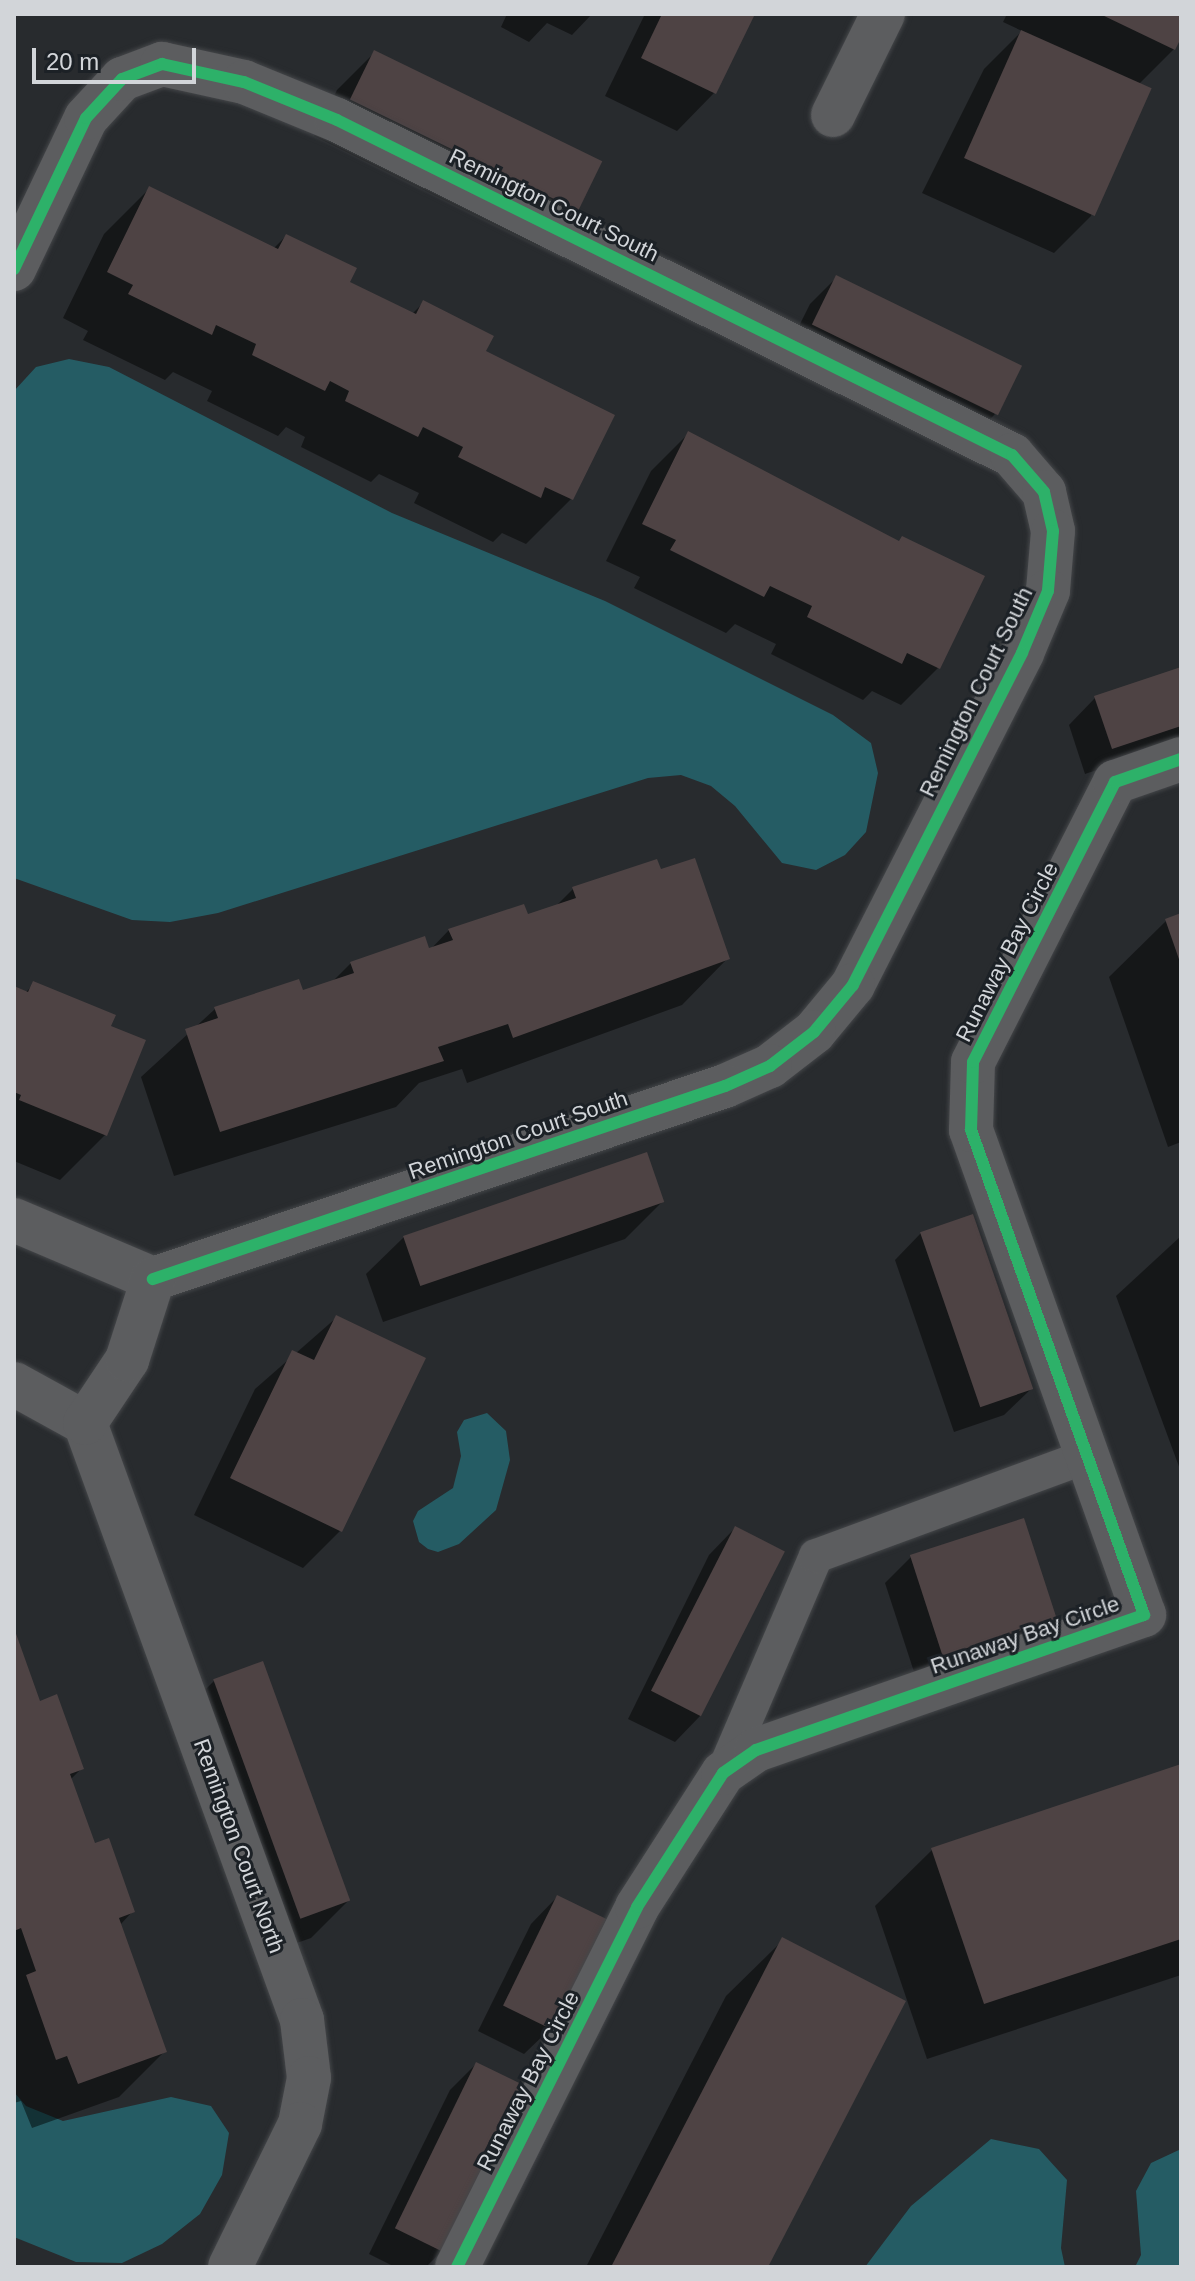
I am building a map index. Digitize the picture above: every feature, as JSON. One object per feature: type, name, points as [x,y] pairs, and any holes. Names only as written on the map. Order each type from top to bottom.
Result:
[{"type":"street","points":[[833,115],[883,14]]},
{"type":"street","name":"Remington Court South","points":[[14,269],[86,118],[122,79],[162,64],[244,82],[337,120],[1012,455],[1044,492],[1053,531],[1048,591],[1022,653],[853,985],[814,1032],[770,1066],[725,1086],[153,1279]]},
{"type":"street","name":"Runaway Bay Circle","points":[[457,2267],[637,1907],[723,1773],[756,1750],[1144,1615],[971,1130],[973,1062],[1115,782],[1181,759]]},
{"type":"street","points":[[14,1220],[153,1279],[127,1360],[85,1423],[14,1384]]},
{"type":"street","name":"Remington Court North","points":[[85,1423],[302,2020],[309,2078],[300,2124],[230,2267]]},
{"type":"lane","points":[[723,1773],[816,1556],[1088,1456]]},
{"type":"water","points":[[69,359],[109,367],[392,513],[605,601],[833,715],[871,743],[878,773],[866,832],[845,855],[816,870],[782,863],[735,806],[711,786],[681,775],[648,778],[218,913],[170,922],[132,920],[14,878],[14,391],[36,367]]},
{"type":"water","points":[[487,1413],[506,1431],[510,1460],[496,1510],[459,1544],[438,1552],[428,1549],[419,1542],[413,1521],[418,1511],[453,1488],[461,1456],[457,1432],[464,1420]]},
{"type":"water","points":[[14,2092],[26,2106],[63,2121],[171,2097],[211,2106],[229,2133],[222,2175],[200,2214],[162,2244],[122,2263],[76,2262],[14,2237]]},
{"type":"water","points":[[991,2139],[1039,2149],[1067,2180],[1061,2248],[1065,2267],[865,2267],[911,2206]]},
{"type":"water","points":[[1181,2149],[1181,2267],[1135,2267],[1141,2255],[1136,2191],[1151,2163]]},
{"type":"building","points":[[662,14],[755,14],[716,94],[641,58]]},
{"type":"building","points":[[1100,14],[1181,14],[1181,38],[1175,50]]},
{"type":"building","points":[[1021,30],[1152,88],[1095,216],[964,158]]},
{"type":"building","points":[[374,50],[602,161],[578,211],[350,99]]},
{"type":"building","points":[[149,186],[278,249],[286,234],[357,268],[350,282],[416,314],[423,300],[494,336],[486,351],[615,415],[573,500],[545,487],[541,498],[458,457],[463,447],[423,427],[418,437],[345,401],[349,391],[330,381],[325,391],[252,355],[256,344],[216,325],[212,335],[128,294],[133,285],[107,272]]},
{"type":"building","points":[[836,275],[1022,366],[998,415],[812,324]]},
{"type":"building","points":[[688,431],[899,541],[902,536],[985,576],[940,669],[907,653],[902,664],[807,617],[812,606],[770,586],[764,597],[670,550],[676,540],[642,524]]},
{"type":"building","points":[[1181,667],[1181,726],[1112,749],[1094,696]]},
{"type":"building","points":[[695,858],[730,959],[513,1038],[508,1024],[438,1047],[444,1061],[220,1132],[185,1029],[218,1018],[214,1007],[299,979],[303,990],[354,973],[350,962],[425,936],[429,948],[453,940],[448,929],[524,904],[528,914],[576,898],[572,887],[657,859],[661,869]]},
{"type":"building","points":[[1181,913],[1181,965],[1165,919]]},
{"type":"building","points":[[33,981],[116,1015],[111,1026],[146,1040],[107,1136],[19,1100],[21,1095],[14,1092],[14,986],[28,992]]},
{"type":"building","points":[[647,1152],[664,1202],[420,1286],[403,1236]]},
{"type":"building","points":[[973,1214],[1033,1389],[980,1407],[920,1232]]},
{"type":"building","points":[[336,1315],[426,1358],[342,1532],[230,1478],[292,1350],[314,1360]]},
{"type":"building","points":[[1024,1518],[1057,1619],[943,1656],[910,1555]]},
{"type":"building","points":[[735,1526],[785,1551],[701,1716],[651,1691]]},
{"type":"building","points":[[14,1628],[40,1701],[57,1694],[84,1769],[70,1774],[95,1843],[109,1838],[135,1912],[119,1918],[167,2052],[78,2084],[67,2056],[56,2060],[26,1975],[36,1971],[21,1928],[14,1931]]},
{"type":"building","points":[[263,1661],[350,1901],[300,1919],[213,1679]]},
{"type":"building","points":[[1181,1764],[1181,1939],[984,2004],[931,1848]]},
{"type":"building","points":[[557,1895],[606,1919],[553,2030],[503,2006]]},
{"type":"building","points":[[782,1937],[906,2001],[768,2267],[611,2267]]},
{"type":"building","points":[[476,2062],[525,2086],[444,2252],[395,2228]]},
{"type":"cycle path","points":[[14,269],[86,118],[122,79],[162,64],[244,82],[337,120],[1012,455],[1044,492],[1053,531],[1048,591],[1022,653],[853,985],[814,1032],[770,1066],[725,1086],[153,1279]]},
{"type":"cycle path","points":[[457,2267],[637,1907],[723,1773],[756,1750],[1144,1615],[971,1130],[973,1062],[1115,782],[1181,759]]}]
